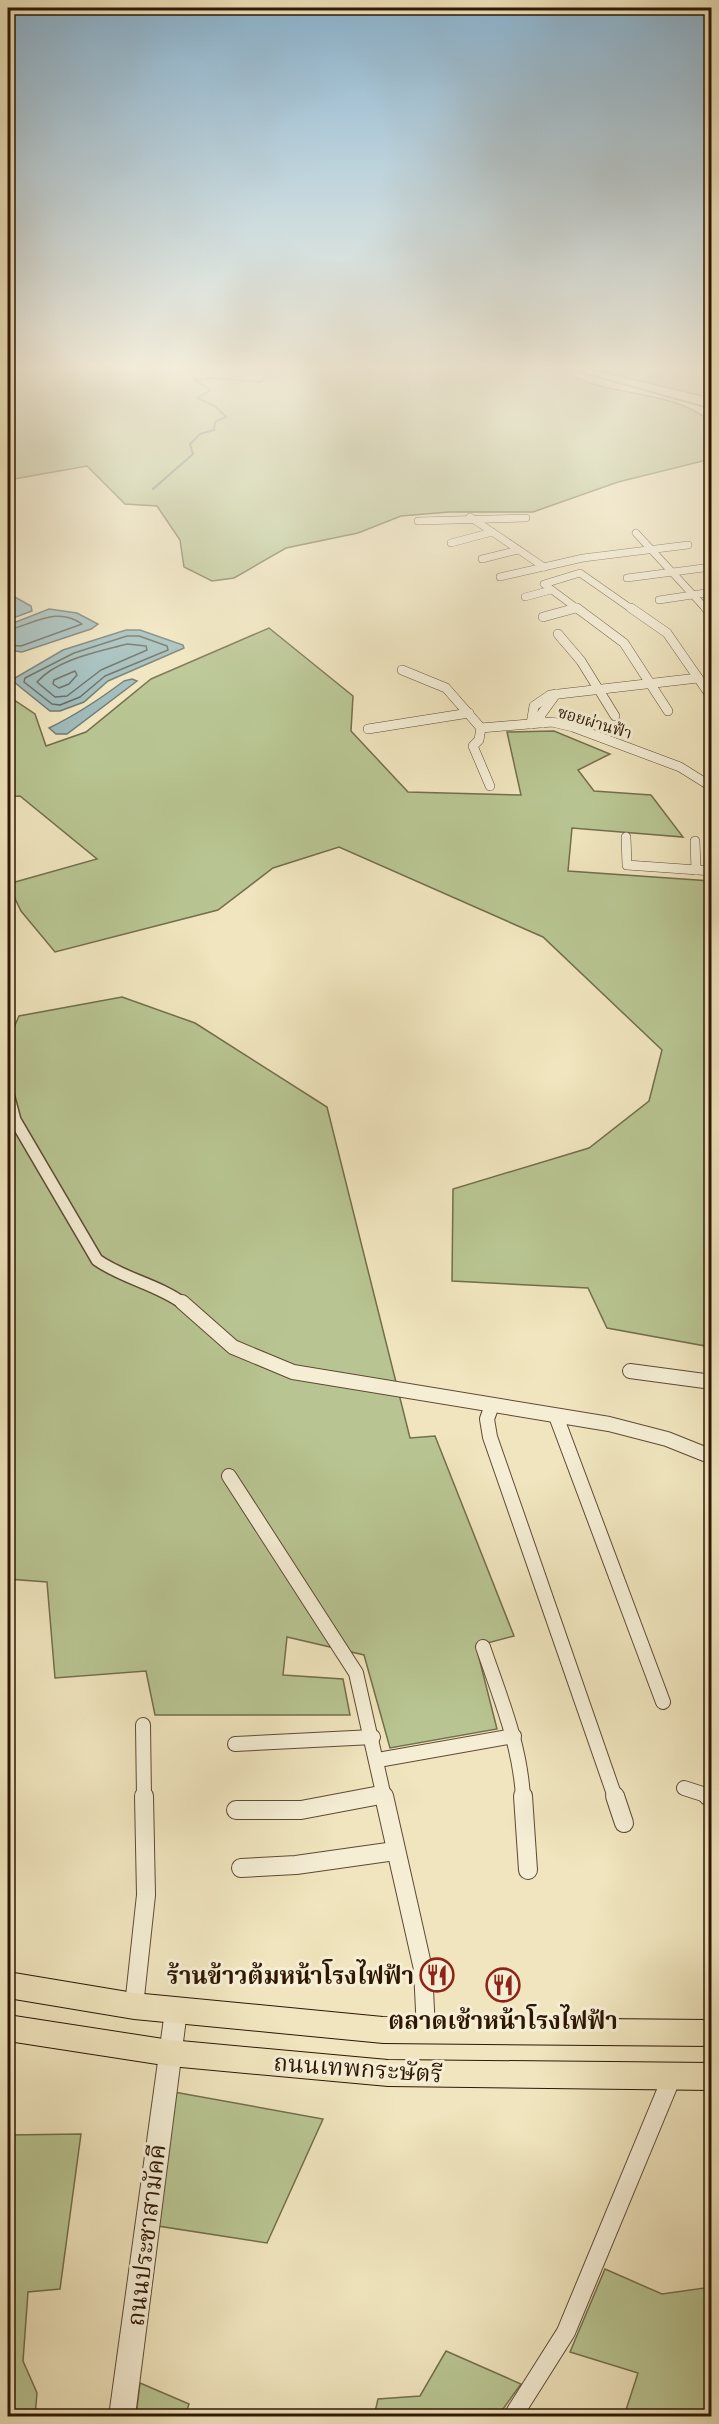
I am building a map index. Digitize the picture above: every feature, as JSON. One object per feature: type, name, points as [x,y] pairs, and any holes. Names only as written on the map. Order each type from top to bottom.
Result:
[{"type":"main road","name":"ถนนเทพกระษัตรี","points":[[8,1985],[134,2006],[383,2030],[711,2034]]},
{"type":"main road","name":"ถนนเทพกระษัตรี","points":[[8,2028],[170,2052],[388,2073],[670,2079],[711,2077]]},
{"type":"street","points":[[470,517],[544,567]]},
{"type":"street","points":[[418,521],[470,517],[526,518]]},
{"type":"street","points":[[451,543],[492,532]]},
{"type":"street","points":[[636,533],[711,614]]},
{"type":"street","points":[[500,577],[583,558],[688,545]]},
{"type":"street","points":[[482,558],[518,550]]},
{"type":"street","points":[[627,578],[711,567]]},
{"type":"street","points":[[668,711],[624,643],[544,584],[580,573],[667,633],[711,698]]},
{"type":"street","points":[[525,597],[551,590]]},
{"type":"street","points":[[660,600],[711,592]]},
{"type":"street","points":[[543,617],[576,608]]},
{"type":"street","points":[[558,634],[581,661],[615,716]]},
{"type":"street","points":[[406,672],[446,688],[481,728],[479,740],[473,746],[490,786]]},
{"type":"street","points":[[531,724],[530,713],[534,705],[544,697],[556,693],[698,678]]},
{"type":"street","points":[[543,723],[540,716],[543,709],[556,693]]},
{"type":"street","points":[[368,729],[469,713]]},
{"type":"street","name":"ซอยผ่านฟ้า","points":[[481,728],[543,723],[573,727],[670,763],[711,787]]},
{"type":"street","points":[[626,837],[627,865],[711,871]]},
{"type":"street","points":[[695,841],[696,870]]},
{"type":"street","points":[[8,1058],[8,1094],[15,1120],[96,1260],[108,1269],[154,1286],[178,1299],[225,1342],[252,1357],[293,1372],[609,1424],[667,1439],[711,1457]]},
{"type":"street","points":[[630,1371],[711,1382]]},
{"type":"street","points":[[492,1405],[487,1419],[490,1437],[624,1823]]},
{"type":"street","points":[[556,1416],[663,1702]]},
{"type":"street","points":[[229,1476],[356,1673],[373,1737],[395,1851],[423,1968],[426,2031]]},
{"type":"street","points":[[483,1647],[514,1736],[521,1764],[528,1870]]},
{"type":"street","points":[[134,2006],[146,1895],[143,1725]]},
{"type":"street","points":[[378,1760],[514,1736]]},
{"type":"street","points":[[235,1744],[373,1737]]},
{"type":"street","points":[[684,1788],[711,1797]]},
{"type":"street","points":[[236,1810],[301,1810],[384,1794]]},
{"type":"street","points":[[241,1868],[296,1865],[395,1851]]},
{"type":"street","name":"ถนนประชาสามัคคี","points":[[122,2416],[176,2011]]},
{"type":"street","points":[[513,2416],[566,2332],[670,2079]]},
{"type":"green space","points":[[102,481],[622,481],[533,512],[449,512],[401,516],[358,533],[286,548],[234,578],[212,581],[184,567],[180,540],[157,506],[125,504]]},
{"type":"green space","points":[[269,628],[353,696],[351,731],[408,792],[521,795],[507,732],[554,731],[610,754],[578,770],[594,791],[651,795],[683,837],[572,828],[568,871],[711,881],[712,1092],[706,1094],[712,1124],[711,1347],[607,1328],[588,1288],[452,1281],[453,1189],[589,1148],[649,1101],[662,1050],[543,937],[339,847],[273,868],[218,910],[55,952],[21,911],[8,884],[97,859],[20,796],[8,797],[8,696],[35,714],[46,746],[86,732],[151,679]]},
{"type":"green space","points":[[122,997],[195,1023],[327,1107],[410,1438],[435,1436],[514,1636],[476,1646],[497,1729],[390,1748],[364,1655],[287,1637],[283,1675],[343,1679],[350,1715],[155,1715],[146,1671],[55,1678],[47,1582],[8,1579],[8,1041],[19,1016]]},
{"type":"green space","points":[[174,2092],[323,2119],[267,2243],[158,2226]]},
{"type":"green space","points":[[81,2134],[60,2289],[28,2292],[23,2361],[37,2393],[35,2416],[8,2416],[8,2135]]},
{"type":"green space","points":[[605,2269],[662,2294],[711,2287],[711,2416],[624,2416],[638,2373],[570,2352]]},
{"type":"green space","points":[[446,2351],[521,2384],[498,2416],[374,2416],[378,2399],[420,2396]]},
{"type":"green space","points":[[140,2383],[189,2404],[185,2416],[136,2416]]},
{"type":"water","points":[[13,596],[31,606],[32,611],[8,620],[8,603]]},
{"type":"water","points":[[49,609],[77,613],[98,624],[91,629],[22,652],[8,650],[8,625]]},
{"type":"water","points":[[126,630],[140,630],[183,645],[184,648],[108,681],[84,702],[60,711],[50,711],[14,682],[15,678],[63,650]]},
{"type":"water","points":[[132,679],[137,681],[67,734],[56,734],[49,728],[69,718],[124,681]]},
{"type":"waterway","points":[[153,489],[162,481]]},
{"type":"place","name":"ร้านข้าวต้มหน้าโรงไฟฟ้า","points":[[437,1975]]},
{"type":"place","name":"ตลาดเช้าหน้าโรงไฟฟ้า","points":[[503,1985]]}]
